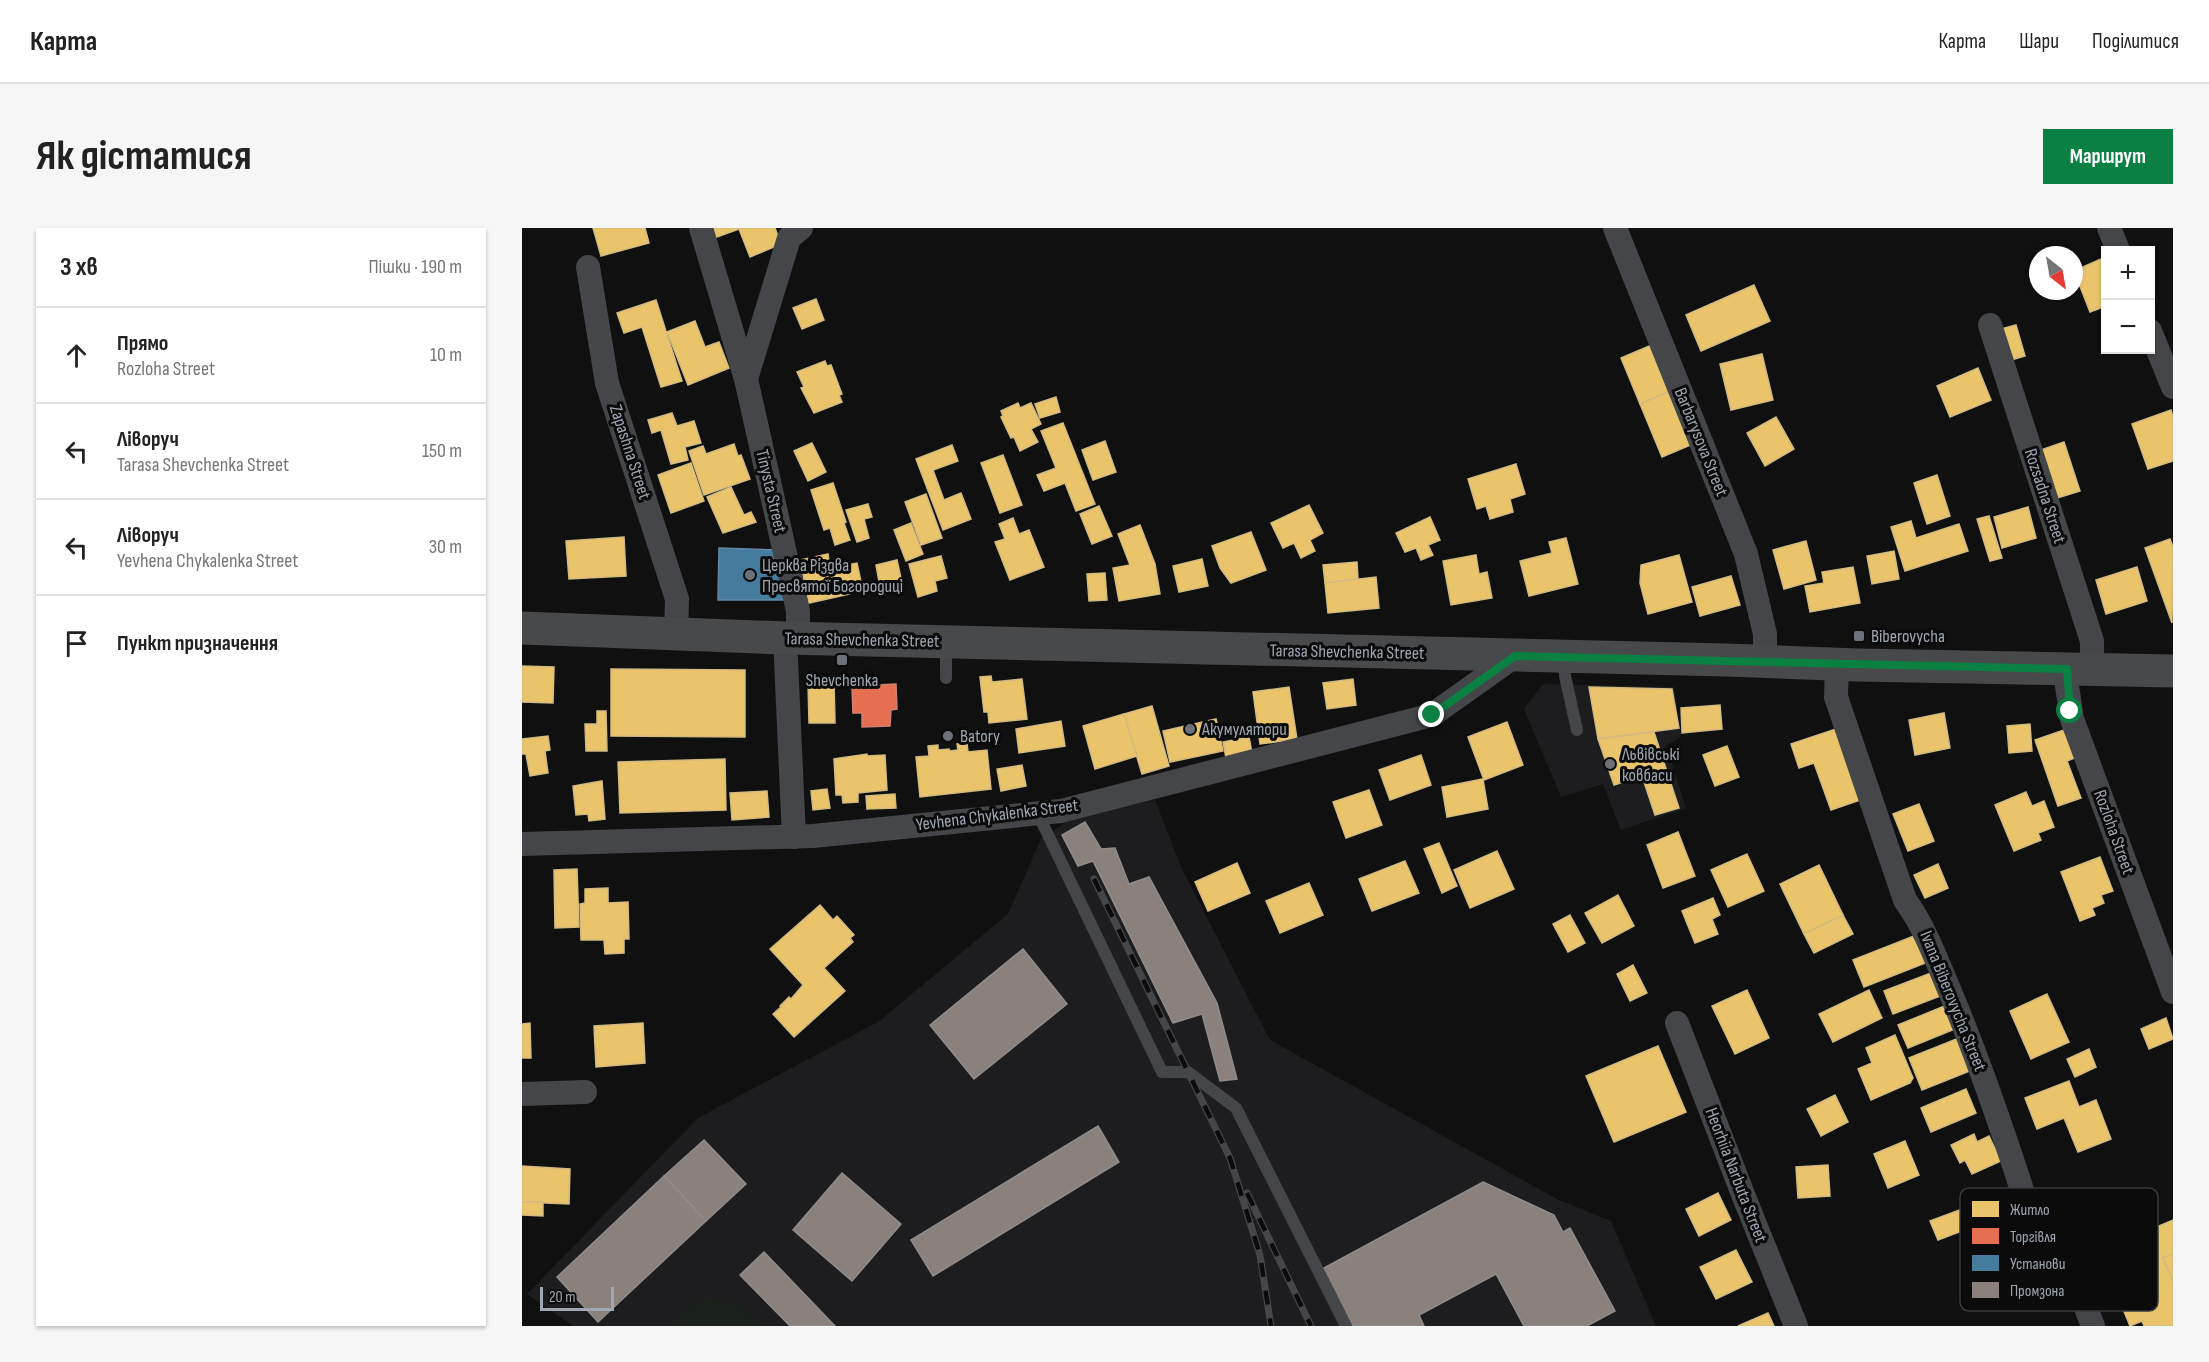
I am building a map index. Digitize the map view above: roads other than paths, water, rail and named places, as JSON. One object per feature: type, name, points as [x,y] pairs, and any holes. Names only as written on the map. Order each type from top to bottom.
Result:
[{"type":"main road","name":"Tarasa Shevchenka Street","points":[[522,628],[792,638],[2173,671]]},
{"type":"street","name":"Tinysta Street","points":[[701,228],[746,379],[798,611],[792,638],[794,837]]},
{"type":"street","name":"Tinysta Street","points":[[746,379],[789,238],[801,228]]},
{"type":"street","name":"Barbarysova Street","points":[[1615,228],[1746,554],[1765,634],[1764,662]]},
{"type":"street","points":[[2109,228],[2116,246]]},
{"type":"street","name":"Zapashna Street","points":[[588,267],[607,383],[677,599],[676,634]]},
{"type":"street","name":"Rozsadna Street","points":[[1990,325],[2092,641],[2079,669]]},
{"type":"street","points":[[2155,341],[2173,387]]},
{"type":"street","name":"Yevhena Chykalenka Street","points":[[522,844],[794,837],[1061,811],[1432,715],[1515,656]]},
{"type":"street","name":"Ivana Biberovycha Street","points":[[1838,664],[1836,697],[1905,900],[1920,921],[1970,1038],[2007,1139],[2022,1188]]},
{"type":"street","name":"Rozloha Street","points":[[2079,669],[2067,686],[2072,719],[2173,992]]},
{"type":"street","name":"Heorhiia Narbuta Street","points":[[1677,1023],[1796,1326]]},
{"type":"street","points":[[522,1094],[585,1092]]},
{"type":"street","points":[[2087,1311],[2093,1326]]},
{"type":"lane","points":[[946,642],[946,678]]},
{"type":"lane","points":[[1564,657],[1565,676],[1577,729]]},
{"type":"lane","points":[[1037,812],[1162,1072],[1188,1072],[1236,1108],[1346,1326]]},
{"type":"railway","points":[[1094,879],[1230,1158],[1260,1255],[1271,1326]]},
{"type":"railway","points":[[1247,1193],[1311,1326]]},
{"type":"place","name":"Церква Різдва Пресвятої Богородиці","points":[[750,575]]},
{"type":"place","name":"Biberovycha","points":[[1859,636]]},
{"type":"place","name":"Shevchenka","points":[[842,660]]},
{"type":"place","name":"Акумулятори","points":[[1190,729]]},
{"type":"place","name":"Batory","points":[[948,736]]},
{"type":"place","name":"Львівські ковбаси","points":[[1610,764]]}]
